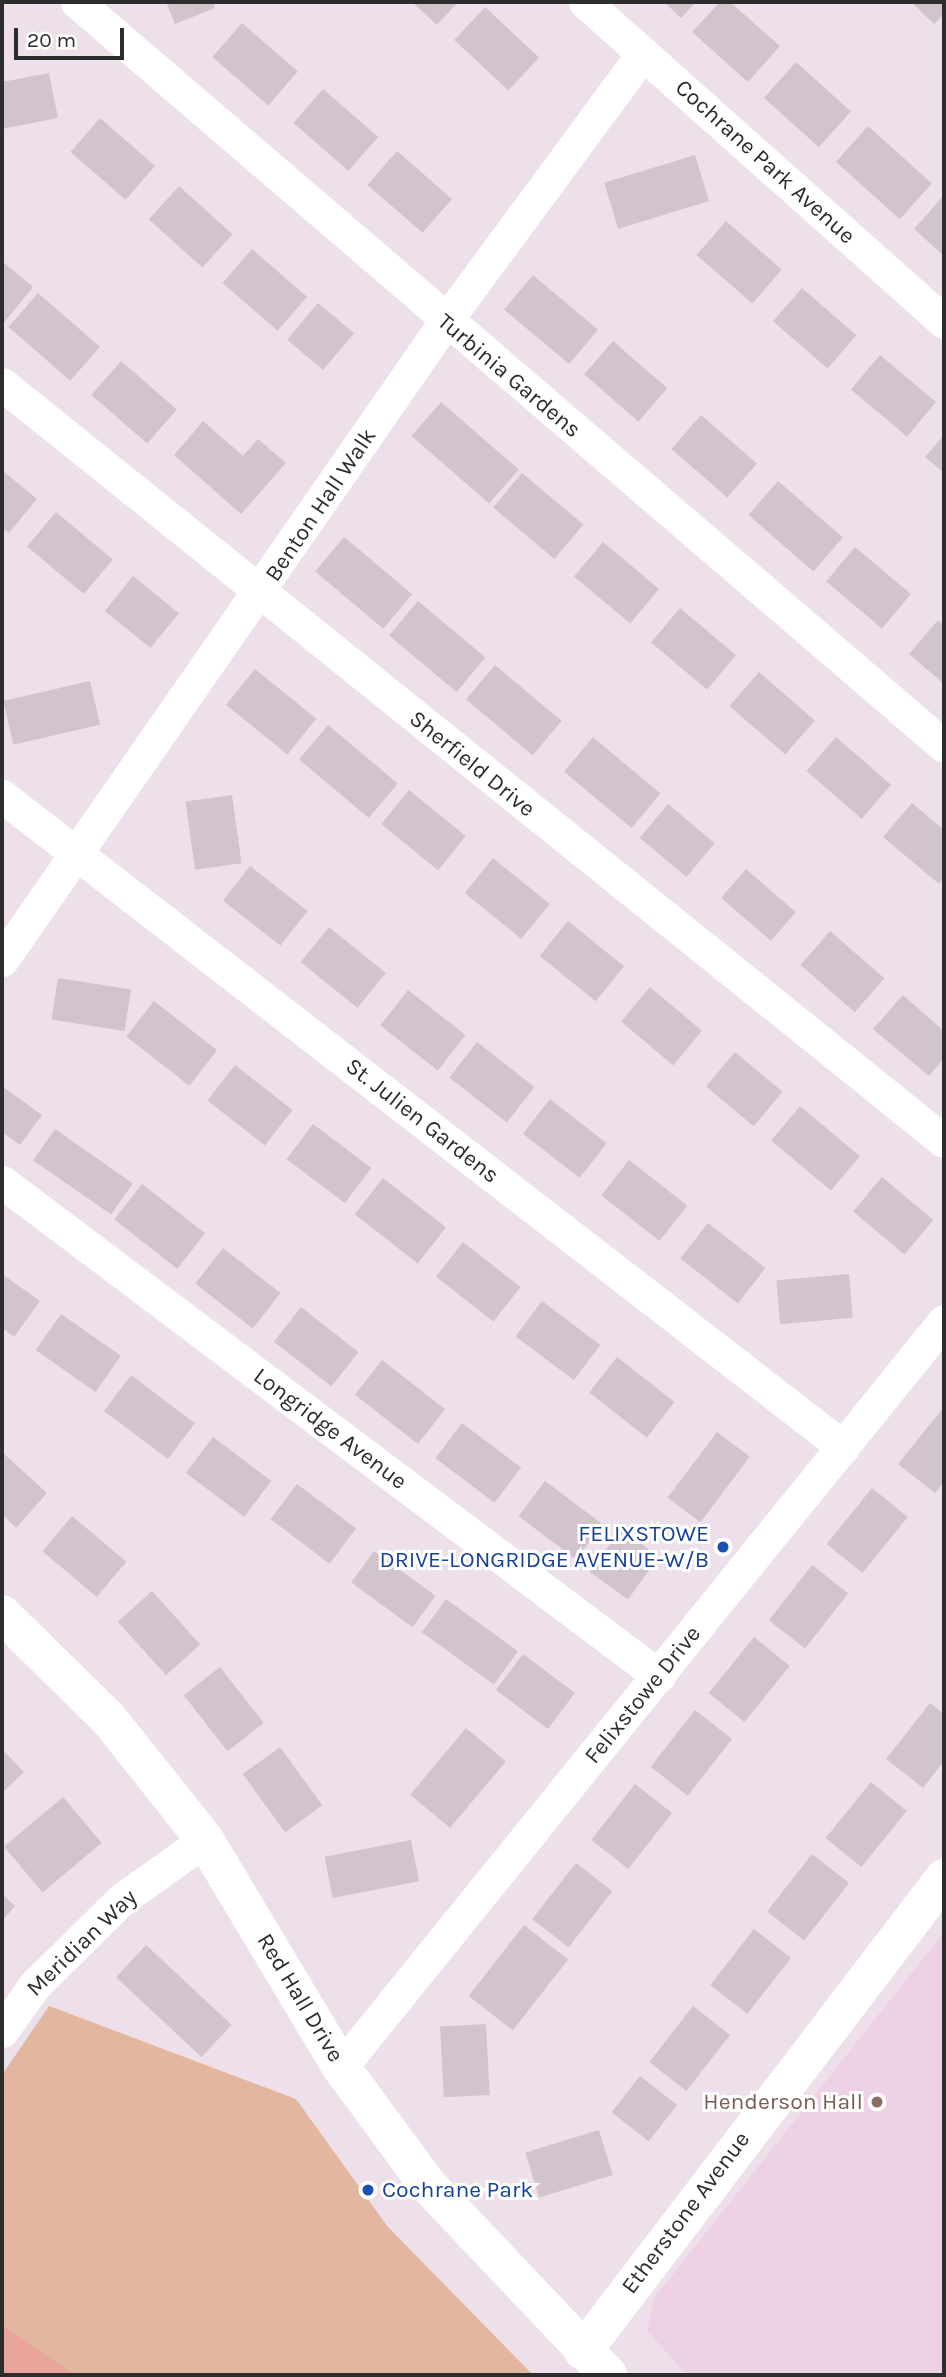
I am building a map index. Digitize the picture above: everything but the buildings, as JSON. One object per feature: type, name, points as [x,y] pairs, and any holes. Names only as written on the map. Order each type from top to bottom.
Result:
[{"type":"street","name":"Turbinia Gardens","points":[[76,2],[445,322],[944,746]]},
{"type":"street","name":"Cochrane Park Avenue","points":[[585,2],[944,322]]},
{"type":"street","name":"Benton Hall Walk","points":[[2,960],[260,594],[445,322],[643,53]]},
{"type":"street","name":"Sherfield Drive","points":[[2,384],[944,1142]]},
{"type":"street","name":"St. Julien Gardens","points":[[2,796],[843,1447]]},
{"type":"street","name":"Longridge Avenue","points":[[2,1182],[659,1676]]},
{"type":"street","name":"Felixstowe Drive","points":[[341,2067],[944,1321]]},
{"type":"street","name":"Red Hall Drive","points":[[2,1614],[108,1718],[205,1840],[341,2067],[427,2184],[595,2363]]},
{"type":"street","name":"Meridian Way","points":[[2,2031],[34,1986],[122,1899],[205,1840]]},
{"type":"street","name":"Etherstone Avenue","points":[[595,2363],[944,1878]]},
{"type":"shaded area","name":"Henderson Hall","points":[[944,1932],[944,2375],[687,2375],[647,2331],[654,2298]]},
{"type":"shaded area","points":[[49,2006],[296,2099],[388,2227],[533,2375],[2,2375],[2,2075]]},
{"type":"shaded area","points":[[2,2325],[75,2375],[2,2375]]},
{"type":"place","name":"FELIXSTOWE DRIVE-LONGRIDGE AVENUE-W/B","points":[[723,1547]]},
{"type":"place","name":"Henderson Hall","points":[[877,2102]]},
{"type":"place","name":"Cochrane Park","points":[[368,2190]]}]
